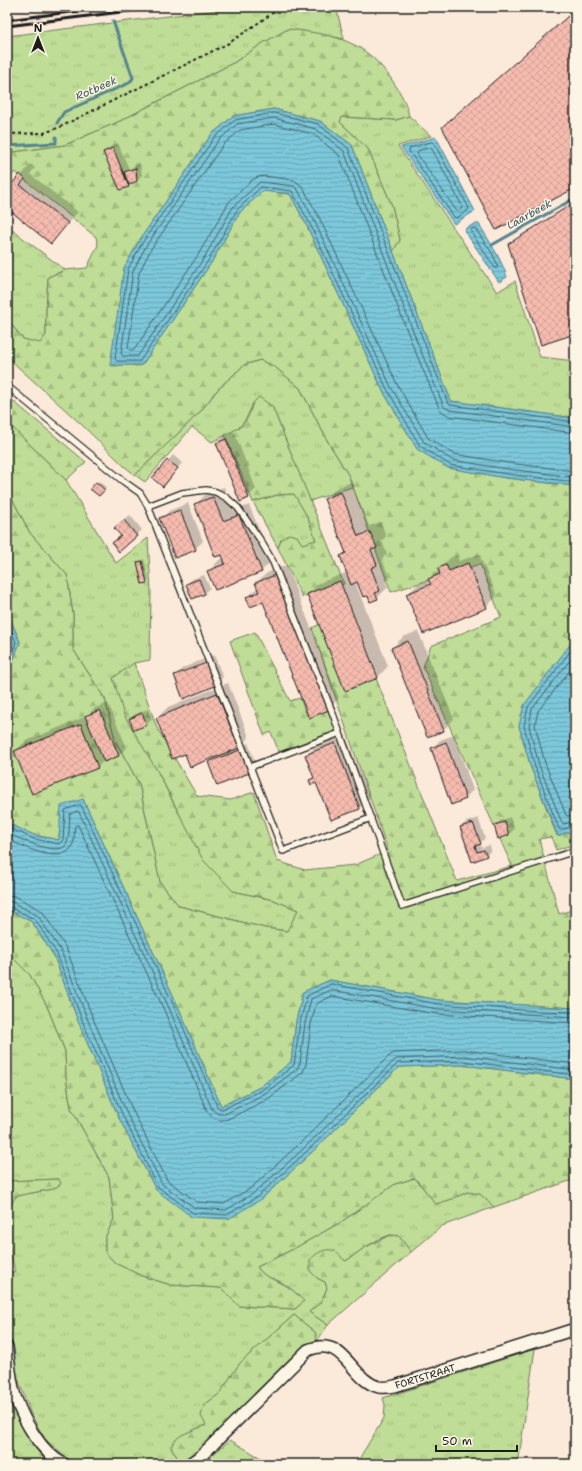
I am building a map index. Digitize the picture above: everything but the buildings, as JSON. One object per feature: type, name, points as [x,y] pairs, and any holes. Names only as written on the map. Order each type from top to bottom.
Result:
[{"type":"street","name":"FORTSTRAAT","points":[[189,1464],[201,1456],[308,1350],[317,1346],[329,1346],[337,1351],[368,1382],[380,1387],[387,1387],[395,1386],[575,1329]]},
{"type":"street","points":[[7,1347],[15,1398],[30,1428],[43,1447],[64,1464]]},
{"type":"lane","points":[[7,386],[123,481],[140,493],[148,506],[283,851],[371,818]]},
{"type":"lane","points":[[148,506],[182,493],[206,490],[216,492],[227,498],[238,508],[259,538],[273,562],[340,733],[402,906],[575,851]]},
{"type":"lane","points":[[250,767],[340,733]]},
{"type":"path","points":[[7,134],[44,132],[60,127],[229,43],[280,8],[287,7]]},
{"type":"green space","points":[[241,7],[336,7],[344,39],[288,29],[263,43],[235,62],[120,121],[65,145],[7,153],[7,36]]},
{"type":"green space","points":[[288,29],[335,37],[361,49],[372,57],[383,69],[401,95],[409,116],[396,120],[342,117],[340,122],[368,149],[392,206],[400,240],[393,251],[352,145],[320,121],[274,109],[233,116],[211,135],[139,241],[124,268],[111,365],[142,365],[211,263],[240,212],[263,191],[290,194],[306,224],[383,391],[417,449],[449,468],[506,478],[575,486],[575,638],[519,726],[531,768],[557,836],[575,830],[575,844],[556,850],[551,837],[539,839],[559,914],[575,909],[575,1008],[439,1000],[330,980],[303,992],[296,1021],[291,1062],[260,1087],[221,1106],[177,1004],[83,799],[59,840],[34,835],[7,823],[7,677],[20,642],[7,611],[7,489],[30,533],[67,575],[73,614],[73,649],[105,699],[115,740],[139,784],[160,882],[179,906],[265,928],[287,931],[298,910],[274,900],[233,891],[203,860],[159,774],[124,715],[113,678],[134,663],[157,728],[197,796],[231,800],[254,792],[277,861],[305,870],[355,865],[388,851],[312,628],[349,611],[457,881],[512,866],[423,667],[431,646],[501,617],[480,564],[391,592],[349,476],[327,440],[300,388],[275,367],[260,360],[244,365],[218,389],[200,412],[135,475],[7,357],[7,319],[23,339],[40,343],[46,335],[48,277],[65,270],[87,268],[98,245],[96,237],[15,172],[7,182],[7,153],[65,145],[120,121],[235,62],[263,43]]},
{"type":"green space","points":[[409,116],[431,136],[398,146],[497,292],[515,281],[540,357],[575,361],[575,418],[451,401],[393,251],[400,240],[392,206],[368,149],[340,122],[341,117],[396,120]]},
{"type":"green space","points":[[7,226],[65,270],[48,277],[46,335],[40,344],[23,339],[7,319]]},
{"type":"green space","points":[[260,360],[275,367],[300,388],[327,440],[349,476],[352,487],[310,501],[272,406],[253,403],[246,419],[233,432],[212,442],[192,427],[145,482],[135,475],[200,412],[218,389],[244,365]]},
{"type":"green space","points":[[7,396],[86,462],[66,480],[7,424]]},
{"type":"green space","points":[[259,397],[272,406],[344,584],[302,597],[278,548],[281,540],[289,534],[297,536],[302,544],[316,540],[308,518],[294,494],[277,495],[253,502],[225,435],[242,426],[248,417],[253,403]]},
{"type":"green space","points":[[7,424],[66,480],[116,563],[148,538],[151,591],[150,660],[134,663],[159,774],[178,812],[233,891],[274,900],[298,910],[288,931],[265,928],[179,906],[160,882],[139,784],[115,740],[105,699],[73,649],[73,614],[67,575],[30,533],[7,489]]},
{"type":"green space","points":[[295,494],[308,518],[316,540],[302,545],[281,540],[278,548],[253,502],[277,495]]},
{"type":"green space","points":[[255,632],[290,701],[300,698],[307,716],[327,708],[338,730],[279,752],[271,732],[264,735],[230,641]]},
{"type":"green space","points":[[7,909],[32,922],[54,956],[78,1021],[119,1118],[156,1190],[260,1200],[308,1156],[399,1067],[463,1065],[575,1079],[575,1179],[494,1207],[480,1194],[467,1192],[436,1204],[415,1178],[395,1184],[341,1222],[257,1267],[265,1275],[296,1293],[304,1301],[295,1309],[239,1306],[221,1288],[171,1285],[142,1276],[115,1263],[105,1252],[105,1238],[114,1219],[109,1177],[71,1108],[66,1076],[65,1051],[47,1006],[30,975],[7,952]]},
{"type":"green space","points":[[7,952],[30,975],[47,1006],[65,1051],[66,1076],[71,1108],[109,1177],[114,1219],[105,1238],[105,1251],[115,1263],[142,1276],[171,1285],[221,1288],[239,1306],[295,1309],[304,1301],[287,1286],[268,1277],[257,1267],[341,1222],[395,1184],[415,1178],[436,1204],[467,1192],[480,1194],[494,1207],[442,1226],[411,1252],[399,1236],[390,1235],[379,1239],[346,1261],[336,1252],[327,1250],[317,1278],[325,1282],[327,1288],[321,1302],[309,1312],[328,1325],[317,1341],[315,1332],[294,1315],[240,1363],[219,1395],[204,1405],[206,1425],[189,1432],[171,1447],[180,1462],[173,1464],[80,1464],[66,1458],[44,1438],[30,1412],[16,1373],[7,1318],[7,1272],[15,1272],[9,1243],[7,1223],[11,1205],[16,1196],[53,1189],[59,1179],[7,1181]]},
{"type":"green space","points":[[59,1179],[61,1184],[53,1189],[16,1196],[9,1209],[7,1224],[7,1181]]},
{"type":"green space","points":[[390,1235],[399,1236],[411,1252],[328,1325],[309,1312],[321,1302],[327,1288],[325,1282],[317,1278],[310,1271],[310,1260],[312,1257],[322,1251],[333,1250],[346,1261],[364,1248]]},
{"type":"green space","points":[[294,1315],[315,1332],[317,1341],[299,1351],[203,1448],[180,1462],[171,1447],[173,1442],[181,1435],[206,1425],[201,1416],[204,1405],[219,1394],[240,1363]]},
{"type":"green space","points":[[535,1349],[518,1464],[356,1464],[384,1418],[385,1405],[383,1398]]},
{"type":"green space","points":[[7,1383],[35,1444],[44,1456],[54,1464],[7,1464]]},
{"type":"green space","points":[[230,1440],[271,1464],[199,1464]]},
{"type":"water","points":[[274,109],[320,121],[352,145],[451,401],[575,418],[575,486],[506,478],[448,468],[417,449],[383,391],[306,224],[290,194],[263,191],[240,212],[211,263],[142,365],[110,365],[124,268],[139,241],[211,135],[233,116]]},
{"type":"water","points":[[436,137],[475,211],[454,224],[401,147]]},
{"type":"water","points":[[479,224],[502,263],[507,277],[499,282],[466,233],[466,228]]},
{"type":"water","points":[[7,611],[20,642],[7,677]]},
{"type":"water","points":[[575,638],[575,830],[558,836],[531,768],[519,726],[524,705]]},
{"type":"water","points":[[83,799],[177,1004],[221,1106],[260,1087],[291,1062],[296,1021],[303,992],[330,980],[439,1000],[575,1008],[575,1079],[463,1065],[399,1067],[308,1156],[260,1200],[228,1219],[192,1217],[156,1190],[119,1118],[78,1021],[54,956],[32,922],[7,909],[7,823],[34,835],[59,840],[61,806]]},
{"type":"waterway","name":"Rotbeek","points":[[57,123],[64,112],[129,83],[133,78],[113,21]]},
{"type":"waterway","name":"Rotbeek","points":[[7,146],[56,143],[56,137]]},
{"type":"waterway","name":"Laarbeek","points":[[492,245],[575,198]]},
{"type":"railway","points":[[7,20],[110,7]]},
{"type":"railway","points":[[7,26],[162,7]]}]
